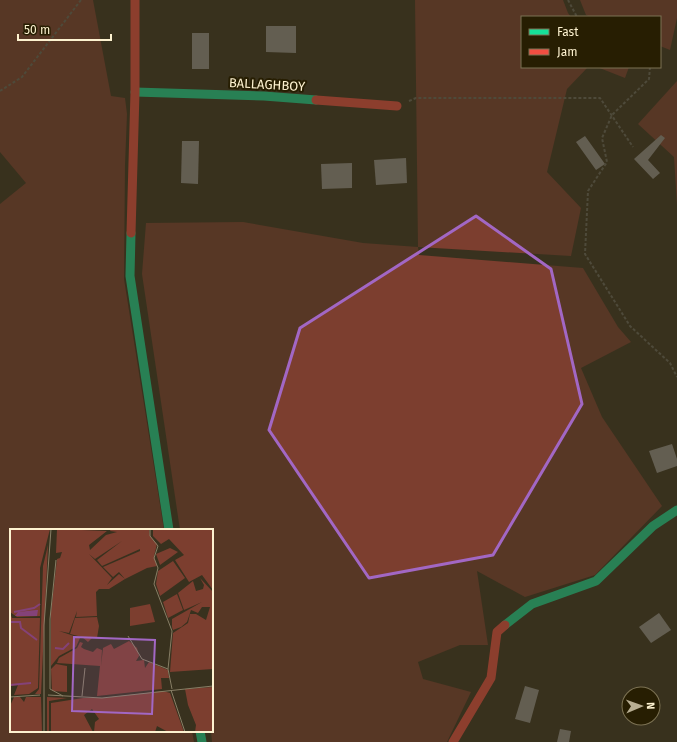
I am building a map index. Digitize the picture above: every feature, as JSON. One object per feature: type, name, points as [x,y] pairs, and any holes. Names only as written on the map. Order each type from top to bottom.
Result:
[{"type":"street","points":[[135,0],[135,92],[130,276],[169,529]]},
{"type":"street","name":"BALLAGHBOY","points":[[135,92],[264,96],[397,106]]},
{"type":"street","points":[[453,742],[491,678],[497,632],[532,604],[596,581],[653,526],[677,510]]},
{"type":"street","points":[[200,732],[202,742]]},
{"type":"path","points":[[0,91],[22,77],[81,0]]},
{"type":"path","points":[[568,0],[576,16]]},
{"type":"path","points":[[650,68],[649,79],[612,115],[602,138],[607,162],[588,191],[585,254],[630,326],[670,363],[677,377]]},
{"type":"path","points":[[397,106],[416,98],[600,98],[633,147]]},
{"type":"highlighted area","points":[[476,216],[551,269],[582,404],[493,555],[369,578],[269,430],[300,328]]},
{"type":"shaded area","points":[[0,0],[93,0],[111,96],[125,98],[127,114],[124,279],[164,529],[10,529],[10,732],[192,732],[194,742],[0,742],[0,204],[26,183],[0,152]]},
{"type":"shaded area","points":[[415,0],[563,0],[570,16],[521,16],[521,68],[587,68],[567,89],[547,172],[581,208],[571,256],[418,247]]},
{"type":"shaded area","points":[[580,0],[677,0],[677,18],[670,50],[661,46],[661,16],[586,15]]},
{"type":"shaded area","points":[[600,68],[629,68],[625,78]]},
{"type":"shaded area","points":[[677,81],[677,205],[674,157],[638,124]]},
{"type":"shaded area","points":[[243,222],[363,243],[418,247],[419,255],[583,268],[618,327],[631,342],[581,368],[602,417],[662,506],[595,575],[525,597],[477,571],[488,645],[460,645],[418,662],[423,679],[471,692],[447,742],[212,742],[213,529],[180,529],[142,274],[146,223]]},
{"type":"building","points":[[266,26],[296,26],[296,53],[266,52]]},
{"type":"building","points":[[192,33],[209,33],[209,69],[192,69]]},
{"type":"building","points":[[661,135],[665,138],[648,160],[660,173],[653,179],[634,159]]},
{"type":"building","points":[[585,136],[605,164],[596,170],[576,142]]},
{"type":"building","points":[[182,141],[199,141],[198,184],[181,183]]},
{"type":"building","points":[[406,158],[407,183],[376,185],[374,160]]},
{"type":"building","points":[[352,163],[352,188],[322,189],[321,164]]},
{"type":"building","points":[[672,444],[677,459],[677,466],[657,473],[649,451]]},
{"type":"building","points":[[659,613],[671,630],[651,643],[639,627]]},
{"type":"building","points":[[525,686],[539,690],[530,723],[515,719]]},
{"type":"building","points":[[560,729],[571,731],[569,742],[557,742]]},
{"type":"traffic: fast","points":[[135,92],[264,96],[316,100]]},
{"type":"traffic: fast","points":[[131,233],[130,276],[169,529]]},
{"type":"traffic: fast","points":[[505,625],[532,604],[596,581],[653,526],[677,510]]},
{"type":"traffic: fast","points":[[200,732],[202,742]]},
{"type":"traffic: jam","points":[[131,233],[135,92],[135,0]]},
{"type":"traffic: jam","points":[[316,100],[397,106]]},
{"type":"traffic: jam","points":[[453,742],[491,678],[497,632],[505,625]]}]
